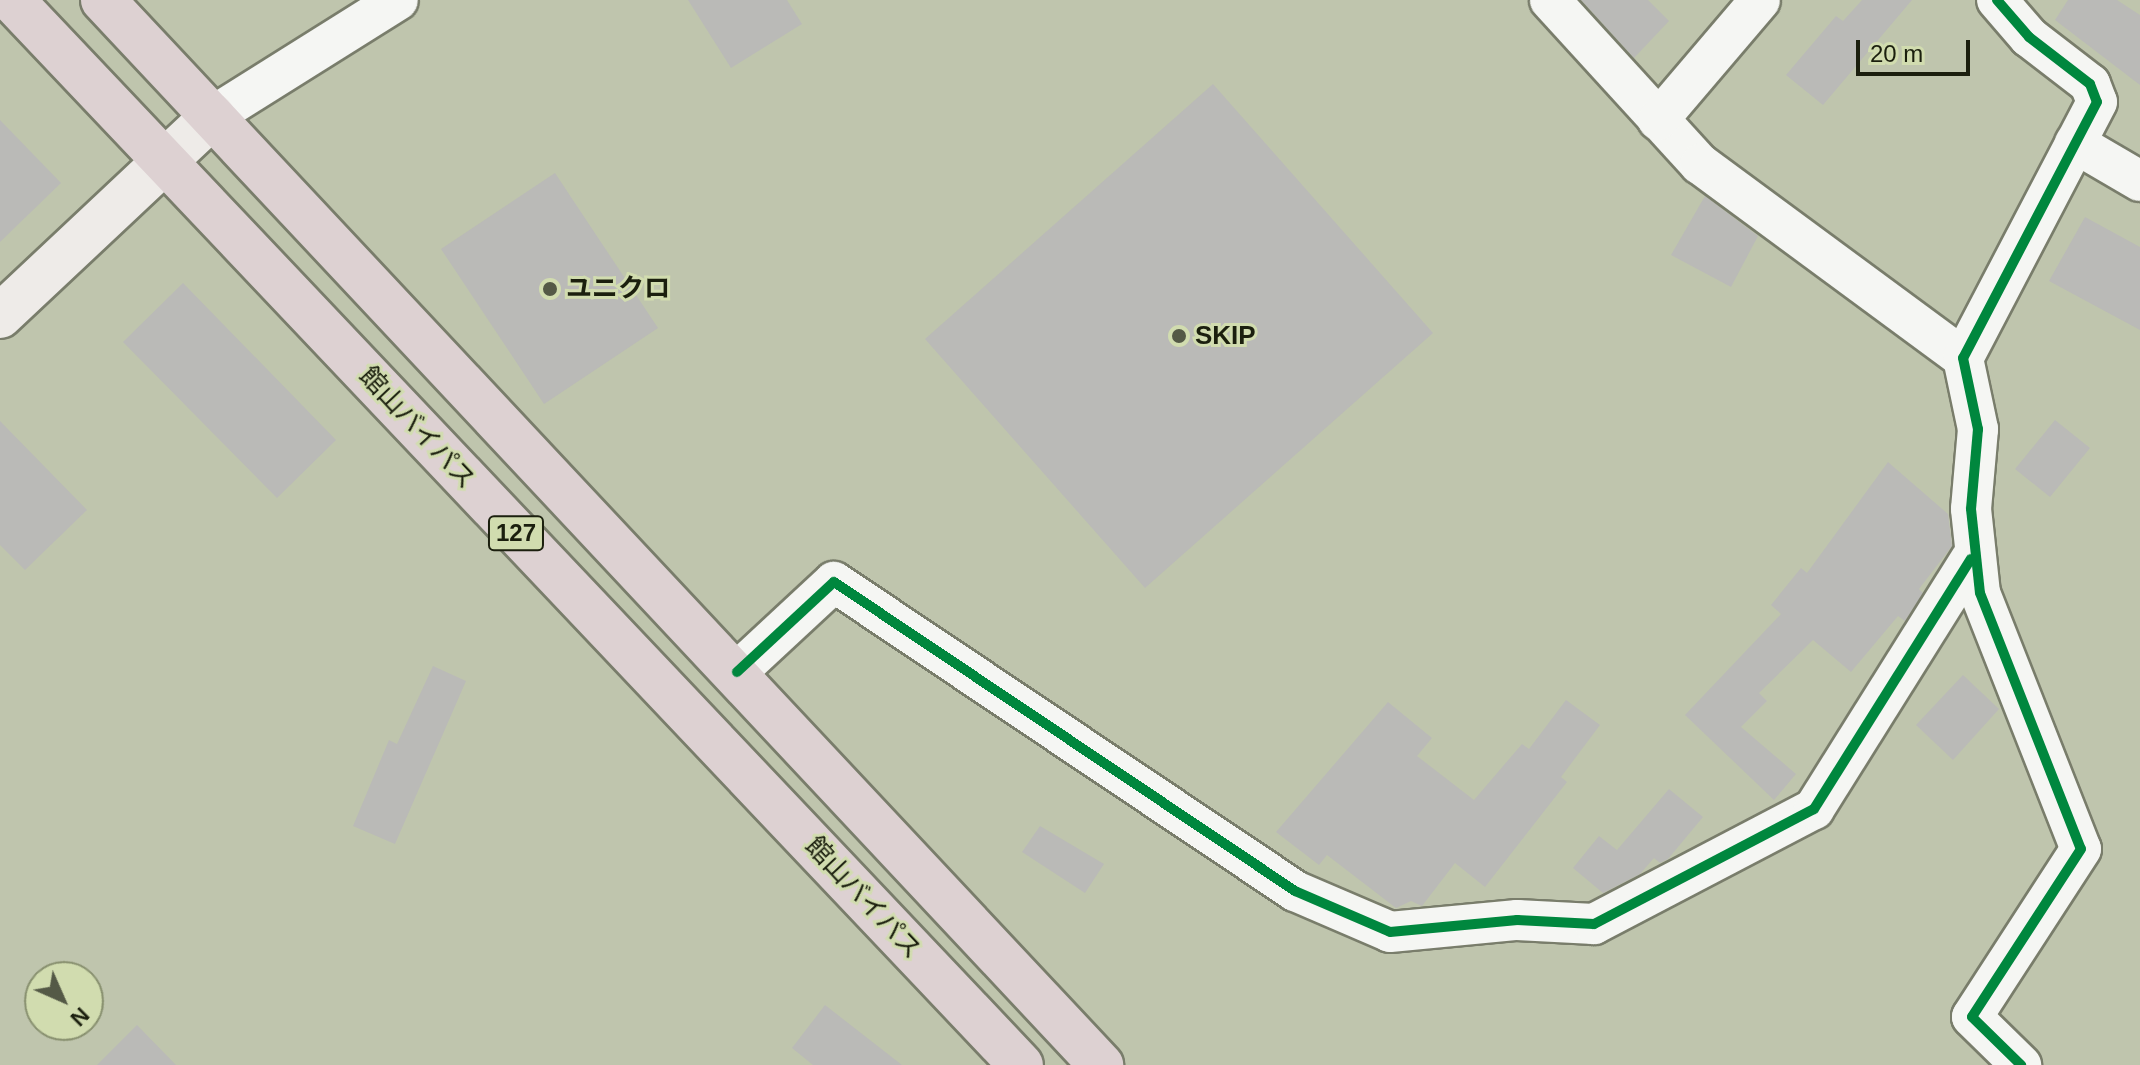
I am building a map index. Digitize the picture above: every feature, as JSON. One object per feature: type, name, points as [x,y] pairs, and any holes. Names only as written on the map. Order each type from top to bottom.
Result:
[{"type":"highway","name":"館山バイパス","points":[[12,0],[1021,1065]]},
{"type":"highway","name":"127","points":[[103,0],[737,672],[1101,1065]]},
{"type":"street","points":[[0,316],[213,116],[398,0]]},
{"type":"street","points":[[1550,0],[1700,164],[1963,358]]},
{"type":"street","points":[[1658,120],[1760,0]]},
{"type":"street","points":[[1997,0],[2029,37],[2090,84],[2097,102],[1963,358],[1978,429],[1971,559],[2002,659],[2081,849],[1972,1017],[2021,1065]]},
{"type":"street","points":[[2075,143],[2140,181]]},
{"type":"street","points":[[737,672],[834,582],[1295,891],[1390,932],[1517,920],[1594,924],[1814,809],[1971,559]]},
{"type":"building","points":[[688,0],[787,0],[802,24],[731,68]]},
{"type":"building","points":[[1581,0],[1648,0],[1669,21],[1634,58]]},
{"type":"building","points":[[1862,0],[1912,0],[1823,105],[1786,75],[1836,16],[1843,21]]},
{"type":"building","points":[[2068,0],[2117,0],[2140,15],[2140,85],[2055,20]]},
{"type":"building","name":"SKIP","points":[[1213,84],[1433,333],[1145,588],[925,339]]},
{"type":"building","points":[[0,120],[61,183],[0,242]]},
{"type":"building","name":"ユニクロ","points":[[555,173],[658,328],[544,404],[441,249]]},
{"type":"building","points":[[1705,196],[1758,236],[1731,287],[1671,255]]},
{"type":"building","points":[[2085,217],[2140,247],[2140,330],[2049,281]]},
{"type":"building","points":[[183,283],[336,440],[277,498],[123,342]]},
{"type":"building","points":[[2055,420],[2090,448],[2050,497],[2015,469]]},
{"type":"building","points":[[0,421],[87,510],[25,570],[0,545]]},
{"type":"building","points":[[1888,462],[1948,514],[1952,546],[1919,589],[1923,593],[1905,621],[1898,616],[1851,672],[1813,640],[1759,693],[1767,701],[1741,727],[1796,774],[1774,800],[1685,715],[1781,614],[1771,605],[1801,568],[1807,573]]},
{"type":"building","points":[[433,666],[466,681],[395,844],[353,826],[389,740],[397,744]]},
{"type":"building","points":[[1963,675],[1999,709],[1953,760],[1916,725]]},
{"type":"building","points":[[1566,700],[1600,725],[1561,777],[1567,782],[1485,887],[1455,863],[1422,906],[1411,901],[1396,908],[1327,855],[1319,865],[1276,832],[1388,702],[1432,738],[1417,756],[1474,800],[1522,744],[1529,749]]},
{"type":"building","points":[[1669,789],[1703,817],[1668,859],[1660,863],[1654,858],[1640,874],[1603,893],[1573,868],[1599,836],[1617,850]]},
{"type":"building","points":[[1040,826],[1104,864],[1085,893],[1022,852]]},
{"type":"building","points":[[825,1005],[902,1065],[813,1065],[792,1048]]},
{"type":"building","points":[[137,1025],[176,1065],[97,1065]]},
{"type":"cycle path","points":[[1997,0],[2029,37],[2090,84],[2097,102],[1963,358],[1978,429],[1971,509],[1980,593],[2081,849],[1972,1017],[2021,1065]]},
{"type":"cycle path","points":[[737,672],[834,582],[1295,891],[1390,932],[1517,920],[1594,924],[1814,809],[1971,559]]},
{"type":"place","name":"ユニクロ","points":[[550,289]]},
{"type":"place","name":"SKIP","points":[[1179,336]]}]
